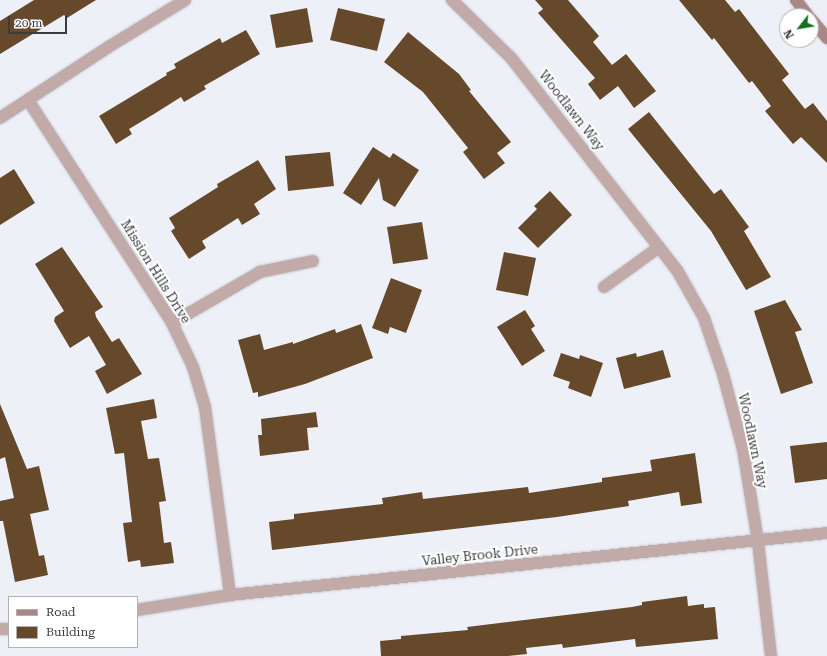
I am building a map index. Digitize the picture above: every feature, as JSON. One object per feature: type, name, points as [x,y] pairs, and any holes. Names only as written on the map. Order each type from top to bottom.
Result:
[{"type":"street","points":[[0,118],[110,46],[185,0]]},
{"type":"street","name":"Woodlawn Way","points":[[452,0],[512,59],[677,270],[704,318],[743,449],[758,542],[771,656]]},
{"type":"street","points":[[819,28],[827,38]]},
{"type":"street","name":"Mission Hills Drive","points":[[28,100],[172,323],[193,367],[205,407],[230,595]]},
{"type":"street","points":[[604,287],[659,247]]},
{"type":"street","points":[[172,323],[260,272],[313,261]]},
{"type":"street","name":"Valley Brook Drive","points":[[138,610],[230,595],[758,542],[827,533]]},
{"type":"building","points":[[34,0],[96,0],[67,18],[64,15],[0,54],[0,21]]},
{"type":"building","points":[[535,0],[568,0],[599,36],[593,42],[612,65],[626,54],[656,91],[634,108],[618,86],[600,100],[588,84],[595,78],[538,13],[543,9]]},
{"type":"building","points":[[679,0],[725,0],[735,12],[739,9],[789,74],[782,80],[805,109],[813,103],[827,121],[827,163],[801,137],[793,144],[765,111],[771,106],[752,81],[749,83],[714,38],[712,40]]},
{"type":"building","points":[[307,8],[313,42],[276,48],[270,15]]},
{"type":"building","points":[[338,8],[385,19],[377,51],[330,40]]},
{"type":"building","points":[[246,30],[260,54],[204,86],[206,89],[184,102],[181,97],[129,129],[132,134],[116,144],[99,116],[167,75],[166,73],[176,68],[174,64],[220,38],[222,43]]},
{"type":"building","points":[[408,32],[459,74],[471,90],[469,91],[511,142],[497,153],[505,163],[484,179],[463,152],[468,148],[423,92],[384,62]]},
{"type":"building","points":[[649,112],[714,194],[721,189],[749,227],[744,231],[771,277],[746,290],[711,231],[628,129]]},
{"type":"building","points":[[373,147],[390,158],[393,153],[419,170],[395,207],[383,200],[379,178],[361,205],[343,193]]},
{"type":"building","points":[[330,152],[334,186],[288,191],[285,156]]},
{"type":"building","points":[[258,160],[276,189],[254,204],[260,214],[242,225],[238,218],[202,241],[206,248],[189,259],[171,231],[175,228],[169,218],[218,187],[217,184]]},
{"type":"building","points":[[14,169],[35,203],[0,225],[0,178]]},
{"type":"building","points":[[550,191],[572,215],[538,248],[518,228],[537,209],[534,206]]},
{"type":"building","points":[[422,222],[428,259],[393,264],[387,227]]},
{"type":"building","points":[[62,247],[103,307],[95,312],[96,317],[112,342],[119,338],[142,374],[107,394],[95,371],[106,365],[89,336],[70,348],[54,321],[55,317],[64,311],[35,264]]},
{"type":"building","points":[[504,252],[536,258],[528,296],[496,290]]},
{"type":"building","points":[[391,278],[422,290],[406,333],[390,327],[388,334],[372,328]]},
{"type":"building","points":[[785,300],[802,330],[795,332],[813,383],[781,394],[754,311]]},
{"type":"building","points":[[525,310],[535,326],[531,329],[545,351],[522,366],[497,327]]},
{"type":"building","points":[[361,324],[373,358],[305,384],[258,397],[258,392],[253,393],[238,340],[260,334],[264,350],[293,342],[293,344],[335,329],[336,333]]},
{"type":"building","points":[[663,350],[671,377],[624,389],[616,358],[636,353],[637,357]]},
{"type":"building","points":[[561,353],[579,359],[580,355],[603,363],[591,397],[568,388],[570,382],[553,376]]},
{"type":"building","points":[[154,399],[157,418],[141,421],[148,459],[159,458],[166,501],[159,502],[164,543],[171,542],[174,563],[141,567],[140,560],[128,562],[123,523],[132,522],[124,453],[115,454],[106,408]]},
{"type":"building","points":[[0,404],[27,469],[39,466],[49,510],[30,514],[39,556],[44,555],[48,575],[15,582],[3,521],[0,521],[0,501],[14,498],[5,457],[0,459]]},
{"type":"building","points":[[316,412],[318,427],[307,428],[309,450],[260,456],[258,435],[262,435],[261,419]]},
{"type":"building","points":[[827,442],[827,479],[795,483],[790,446]]},
{"type":"building","points":[[695,453],[702,503],[681,506],[679,492],[628,501],[629,506],[557,517],[272,550],[269,522],[294,519],[294,514],[383,504],[382,498],[422,492],[423,499],[528,487],[529,493],[602,482],[602,478],[652,471],[650,460]]},
{"type":"building","points":[[687,596],[688,606],[704,604],[704,608],[715,607],[718,639],[636,647],[635,639],[563,648],[562,644],[526,648],[527,654],[508,656],[381,656],[380,641],[401,639],[401,636],[468,630],[467,627],[632,607],[642,605],[642,602]]}]
